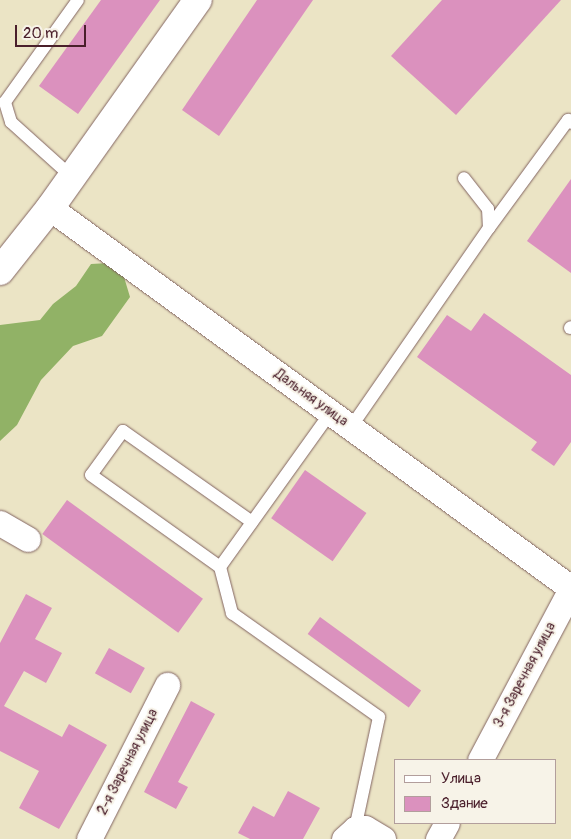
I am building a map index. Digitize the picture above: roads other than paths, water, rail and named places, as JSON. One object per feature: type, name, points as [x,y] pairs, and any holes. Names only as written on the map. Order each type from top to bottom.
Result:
[{"type":"street","points":[[0,272],[50,208],[198,0]]},
{"type":"street","name":"Дальняя улица","points":[[50,208],[571,589]]},
{"type":"street","points":[[0,523],[28,539]]},
{"type":"street","name":"3-я Заречная улица","points":[[481,759],[571,589]]},
{"type":"street","name":"2-я Заречная улица","points":[[89,839],[167,685]]},
{"type":"street","points":[[438,839],[446,824]]},
{"type":"street","points":[[350,834],[365,828],[383,839]]},
{"type":"lane","points":[[72,177],[11,122],[5,102],[78,0]]},
{"type":"lane","points":[[350,427],[489,228],[568,120],[571,123]]},
{"type":"lane","points":[[464,178],[488,209],[489,228]]},
{"type":"lane","points":[[220,567],[331,412]]},
{"type":"lane","points":[[252,522],[123,431],[91,476],[220,567],[232,613],[379,717],[350,834]]}]
